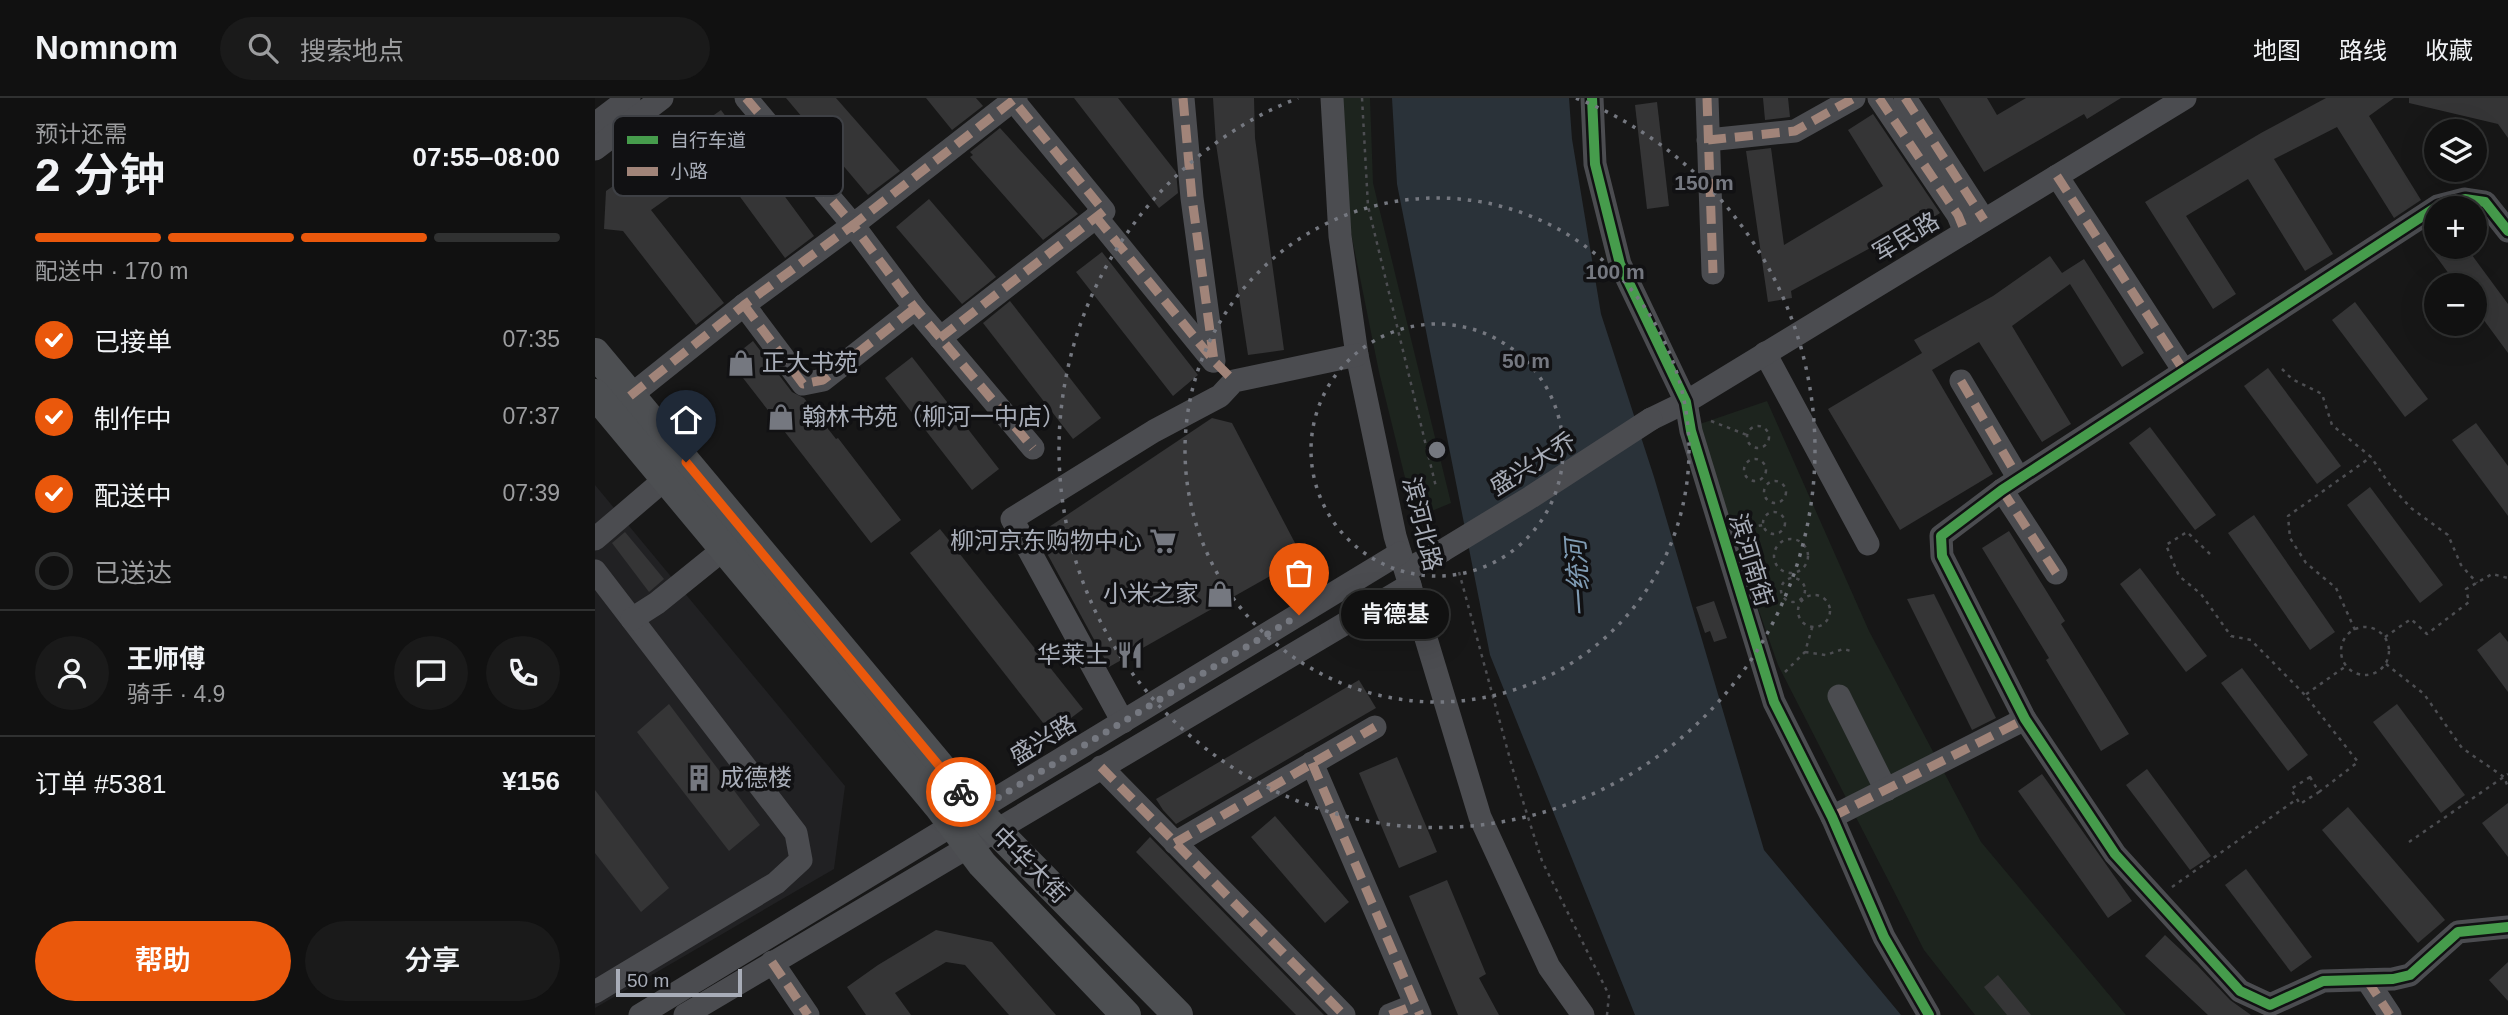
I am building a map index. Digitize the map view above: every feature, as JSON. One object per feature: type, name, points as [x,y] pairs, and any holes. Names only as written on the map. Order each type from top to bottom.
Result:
[{"type":"main road","name":"中华大街","points":[[595,354],[630,396],[676,470]]},
{"type":"main road","name":"中华大街","points":[[595,394],[676,470],[973,828],[1178,1015]]},
{"type":"main road","name":"中华大街","points":[[973,828],[982,864],[1126,1015]]},
{"type":"street","points":[[595,124],[629,98]]},
{"type":"street","points":[[638,116],[662,98]]},
{"type":"street","points":[[745,98],[760,116]]},
{"type":"street","points":[[1183,98],[1192,198],[1214,361]]},
{"type":"street","name":"滨河北路","points":[[1332,98],[1340,236],[1357,355],[1395,536],[1480,817],[1549,967],[1583,1015]]},
{"type":"street","name":"滨河南街","points":[[1592,98],[1595,164],[1620,264],[1686,402],[1691,431],[1774,702],[1832,817],[1884,937],[1929,1015]]},
{"type":"street","points":[[1707,98],[1713,273]]},
{"type":"street","points":[[1708,140],[1795,131],[1854,98]]},
{"type":"street","points":[[1879,98],[1958,215],[1975,226]]},
{"type":"street","points":[[1905,98],[1975,226]]},
{"type":"street","name":"军民路","points":[[1651,419],[1686,402],[2185,98]]},
{"type":"street","points":[[630,396],[744,305],[853,225],[1014,99],[1104,211],[940,338]]},
{"type":"street","points":[[595,149],[613,135]]},
{"type":"street","points":[[2057,176],[2184,371]]},
{"type":"street","points":[[828,196],[915,308],[1033,448]]},
{"type":"street","points":[[2508,231],[2485,202],[2465,199],[2438,206],[2010,484],[1941,536],[1942,556],[2025,719],[2115,854],[2240,992],[2270,1005],[2323,981],[2393,979],[2410,975],[2458,932],[2508,927]]},
{"type":"street","points":[[1096,217],[1234,382]]},
{"type":"street","points":[[744,305],[803,384],[824,380],[915,308]]},
{"type":"street","points":[[1765,353],[1868,544]]},
{"type":"street","points":[[1123,722],[1012,519],[1154,431],[1220,396],[1234,382],[1357,355]]},
{"type":"street","points":[[1961,381],[2056,573]]},
{"type":"street","name":"盛兴大乔","points":[[1405,569],[1442,551],[1531,497],[1651,419]]},
{"type":"street","points":[[595,539],[676,470]]},
{"type":"street","points":[[632,619],[657,603],[734,540]]},
{"type":"street","name":"盛兴路","points":[[685,1015],[772,962],[973,828],[1123,722],[1405,569]]},
{"type":"street","name":"盛兴路","points":[[640,1015],[973,828],[1101,767],[1405,569]]},
{"type":"street","points":[[595,571],[796,832],[801,860],[776,883],[595,992]]},
{"type":"street","points":[[1839,696],[1886,790]]},
{"type":"street","points":[[1832,817],[2025,719]]},
{"type":"street","points":[[1175,843],[1375,727]]},
{"type":"street","points":[[1313,763],[1418,1010],[1390,1015]]},
{"type":"street","points":[[1101,767],[1339,1014]]},
{"type":"street","points":[[772,962],[808,1015]]},
{"type":"street","points":[[2367,980],[2390,1015]]},
{"type":"path","points":[[1362,98],[1367,206],[1436,487]]},
{"type":"path","points":[[2283,369],[2292,379],[2322,394],[2332,425],[2371,457],[2389,485],[2411,508],[2448,535],[2461,565],[2477,583]]},
{"type":"path","points":[[1711,421],[1747,435]]},
{"type":"path","points":[[1754,426],[1762,426],[1768,430],[1769,441],[1764,447],[1757,448],[1748,443],[1747,435],[1754,426]]},
{"type":"path","points":[[1755,459],[1757,448]]},
{"type":"path","points":[[2355,630],[2336,588],[2306,563],[2290,538],[2288,516],[2371,457]]},
{"type":"path","points":[[1755,459],[1763,461],[1767,468],[1763,479],[1754,482],[1745,476],[1745,465],[1755,459]]},
{"type":"path","points":[[1763,479],[1767,483]]},
{"type":"path","points":[[1779,481],[1787,490],[1784,500],[1774,503],[1768,501],[1764,494],[1767,483],[1779,481]]},
{"type":"path","points":[[1773,511],[1774,503]]},
{"type":"path","points":[[1773,511],[1781,514],[1785,521],[1784,528],[1780,533],[1769,534],[1763,525],[1763,517],[1773,511]]},
{"type":"path","points":[[2210,554],[2187,532],[2166,545],[2179,576],[2201,594],[2231,636],[2251,640],[2305,695],[2358,762],[2319,792],[2300,804],[2291,789],[2310,777],[2319,792]]},
{"type":"path","points":[[1780,533],[1784,541]]},
{"type":"path","points":[[1791,575],[1783,571],[1775,561],[1776,549],[1784,541],[1797,541],[1804,546],[1807,562],[1802,569],[1791,575],[1782,583],[1782,596],[1791,602],[1802,599],[1817,596],[1824,599],[1830,612],[1828,620],[1819,627],[1812,628],[1802,622],[1798,615],[1802,599],[1805,590],[1803,583],[1791,575]]},
{"type":"path","points":[[1459,572],[1513,770],[1542,861],[1609,995],[1607,1015]]},
{"type":"path","points":[[2385,637],[2411,619],[2427,634],[2469,602],[2466,589],[2492,574],[2508,578]]},
{"type":"path","points":[[2369,627],[2385,637],[2389,646],[2386,664],[2379,671],[2362,675],[2346,666],[2341,647],[2345,638],[2355,630],[2369,627]]},
{"type":"path","points":[[1768,683],[1780,677],[1805,652],[1812,628]]},
{"type":"path","points":[[1805,652],[1826,655],[1843,649],[1851,651]]},
{"type":"path","points":[[2386,664],[2424,694],[2462,748],[2504,777],[2508,787]]},
{"type":"path","points":[[2305,695],[2346,666]]},
{"type":"path","points":[[2409,842],[2508,774]]},
{"type":"path","points":[[2155,899],[2297,799]]},
{"type":"shaded area","points":[[1338,98],[1370,98],[1373,183],[1451,503],[1415,518],[1379,372],[1347,213]]},
{"type":"shaded area","points":[[1767,401],[1869,631],[1981,842],[2126,1015],[1975,1015],[1924,950],[1778,665],[1694,426]]},
{"type":"shaded area","points":[[595,485],[845,786],[834,869],[595,1008]]},
{"type":"water","name":"一统河","points":[[1392,98],[1569,98],[1572,139],[1601,314],[1654,477],[1764,850],[1901,1015],[1635,1015],[1490,655],[1397,184]]},
{"type":"building","points":[[786,98],[836,98],[900,171],[868,195],[843,165],[843,116],[801,116]]},
{"type":"building","points":[[926,98],[976,98],[983,106],[952,130]]},
{"type":"building","points":[[1074,98],[1118,98],[1176,172],[1178,193],[1159,208]]},
{"type":"building","points":[[1213,98],[1254,98],[1255,138],[1284,350],[1248,355],[1216,144]]},
{"type":"building","points":[[1763,98],[1788,98],[1790,117],[1765,120]]},
{"type":"building","points":[[1939,98],[1987,98],[1997,115],[2026,98],[2121,98],[2087,119],[2084,114],[1984,172]]},
{"type":"building","points":[[2326,98],[2394,98],[2369,116],[2421,200],[2394,218],[2337,127],[2274,159],[2333,254],[2305,271],[2248,179],[2186,216],[2236,294],[2213,309],[2145,202]]},
{"type":"building","points":[[2409,98],[2508,98],[2508,138],[2498,124],[2487,121],[2487,119],[2409,103]]},
{"type":"building","points":[[1657,102],[1669,206],[1647,209],[1635,105]]},
{"type":"building","points":[[721,110],[725,116],[712,116]]},
{"type":"building","points":[[1873,114],[1940,213],[1912,231],[1909,227],[1791,291],[1792,298],[1768,302],[1746,151],[1771,148],[1784,245],[1883,186],[1848,130]]},
{"type":"building","points":[[1000,128],[1078,214],[1043,240],[970,157],[973,155],[970,152]]},
{"type":"building","points":[[613,186],[613,196],[671,196],[651,210],[724,303],[696,325],[623,231],[604,229],[606,191]]},
{"type":"building","points":[[739,196],[784,196],[814,236],[785,258]]},
{"type":"building","points":[[929,199],[996,277],[962,304],[896,227]]},
{"type":"building","points":[[1102,252],[1198,375],[1173,396],[1076,272]]},
{"type":"building","points":[[2050,256],[2062,273],[2084,259],[2144,353],[2122,367],[2070,284],[2012,326],[2071,424],[2042,442],[1979,342],[1932,370],[1993,474],[1900,530],[1828,409],[1922,353],[1914,340],[1993,296]]},
{"type":"building","points":[[2438,259],[2475,259],[2485,273],[2448,273]]},
{"type":"building","points":[[2487,276],[2508,304],[2508,353],[2487,324]]},
{"type":"building","points":[[1010,301],[1101,418],[1073,439],[983,323]]},
{"type":"building","points":[[2355,302],[2428,399],[2405,417],[2332,320]]},
{"type":"building","points":[[753,341],[792,392],[804,398],[836,439],[838,438],[901,520],[871,543],[729,360]]},
{"type":"building","points":[[912,357],[999,469],[972,490],[885,378]]},
{"type":"building","points":[[2268,368],[2341,466],[2317,484],[2244,386]]},
{"type":"building","name":"柳河京东购物中心","points":[[1212,418],[1232,423],[1295,543],[1295,562],[1109,667],[1037,535]]},
{"type":"building","points":[[2476,423],[2508,466],[2508,516],[2452,440]]},
{"type":"building","points":[[2150,427],[2216,515],[2195,530],[2129,443]]},
{"type":"building","points":[[2370,487],[2443,585],[2420,603],[2347,505]]},
{"type":"building","points":[[2254,515],[2335,632],[2310,650],[2228,533]]},
{"type":"building","points":[[940,529],[1083,709],[1051,733],[910,553]]},
{"type":"building","points":[[2009,531],[2065,621],[2061,624],[2129,734],[2101,751],[2046,660],[2049,658],[1982,548]]},
{"type":"building","points":[[625,532],[664,579],[649,592],[612,543]]},
{"type":"building","points":[[2140,568],[2207,656],[2186,672],[2120,584]]},
{"type":"building","points":[[1934,594],[1996,718],[1972,730],[1907,599]]},
{"type":"building","points":[[1714,601],[1727,638],[1714,642],[1710,631],[1705,633],[1696,607]]},
{"type":"building","points":[[2500,632],[2508,642],[2508,692],[2477,650]]},
{"type":"building","points":[[2242,668],[2308,755],[2288,771],[2221,683]]},
{"type":"building","points":[[1359,680],[1376,708],[1176,824],[1156,799]]},
{"type":"building","name":"成德楼","points":[[669,704],[760,825],[729,851],[637,732]]},
{"type":"building","points":[[2397,704],[2465,795],[2441,813],[2373,722]]},
{"type":"building","points":[[1397,757],[1437,852],[1399,868],[1359,773]]},
{"type":"building","points":[[2147,769],[2211,856],[2190,870],[2126,785]]},
{"type":"building","points":[[2042,774],[2132,901],[2108,918],[2018,791]]},
{"type":"building","points":[[595,790],[669,888],[641,912],[595,853]]},
{"type":"building","points":[[2508,803],[2508,857],[2482,823]]},
{"type":"building","points":[[2348,807],[2445,920],[2418,943],[2322,830]]},
{"type":"building","points":[[1275,816],[1349,902],[1325,923],[1251,837]]},
{"type":"building","points":[[1150,837],[1324,1015],[1296,1015],[1136,852]]},
{"type":"building","points":[[2246,869],[2312,957],[2291,972],[2225,885]]},
{"type":"building","points":[[1447,880],[1486,974],[1479,978],[1499,1015],[1458,1015],[1409,896]]},
{"type":"building","points":[[936,930],[992,942],[1056,1015],[1009,1015],[965,965],[946,962],[895,993],[911,1015],[866,1015],[847,987]]},
{"type":"building","points":[[2165,935],[2230,1000],[2251,1015],[2208,1015],[2145,956]]},
{"type":"building","points":[[2508,962],[2508,1001],[2489,980]]},
{"type":"building","points":[[1998,975],[2031,1015],[2007,1015],[1984,987]]},
{"type":"marked path","points":[[746,98],[761,116]]},
{"type":"marked path","points":[[829,196],[853,225],[1016,98]]},
{"type":"marked path","points":[[1183,98],[1192,198],[1214,361]]},
{"type":"marked path","points":[[1707,98],[1713,273]]},
{"type":"marked path","points":[[1708,140],[1795,131],[1854,98]]},
{"type":"marked path","points":[[1879,98],[1958,215],[1965,232]]},
{"type":"marked path","points":[[1905,98],[1984,220]]},
{"type":"marked path","points":[[940,338],[1104,211],[1013,100]]},
{"type":"marked path","points":[[2057,176],[2184,371]]},
{"type":"marked path","points":[[1096,217],[1214,361],[1234,381]]},
{"type":"marked path","points":[[630,396],[744,305],[853,225],[915,308],[1033,448]]},
{"type":"marked path","points":[[744,305],[803,384],[823,380],[915,308]]},
{"type":"marked path","points":[[1961,381],[2019,479]]},
{"type":"marked path","points":[[2002,490],[2056,573]]},
{"type":"marked path","points":[[1832,817],[2025,719]]},
{"type":"marked path","points":[[1175,843],[1375,727]]},
{"type":"marked path","points":[[1312,763],[1420,1015]]},
{"type":"marked path","points":[[1101,767],[1344,1015]]},
{"type":"marked path","points":[[772,962],[808,1015]]},
{"type":"marked path","points":[[2367,980],[2390,1015]]},
{"type":"marked path","points":[[1390,1015],[1415,1005]]},
{"type":"cycle path","points":[[1592,98],[1595,164],[1620,264],[1686,402],[1691,431],[1774,702],[1832,817],[1884,937],[1929,1015]]},
{"type":"cycle path","points":[[2508,231],[2485,202],[2465,199],[2438,206],[2002,490],[1941,536],[1942,556],[2025,719],[2115,854],[2240,991],[2270,1005],[2323,981],[2393,979],[2410,975],[2458,932],[2508,927]]},
{"type":"way so far","points":[[961,792],[976,811],[1299,615]]},
{"type":"place","name":"正大书苑","points":[[741,363]]},
{"type":"place","name":"翰林书苑（柳河一中店）","points":[[781,417]]},
{"type":"place","name":"柳河京东购物中心","points":[[1163,541]]},
{"type":"place","name":"小米之家","points":[[1220,594]]},
{"type":"place","name":"肯德基","points":[[1299,615]]},
{"type":"place","name":"华莱士","points":[[1130,655]]},
{"type":"place","name":"成德楼","points":[[699,778]]},
{"type":"route","points":[[686,462],[961,792]]}]
